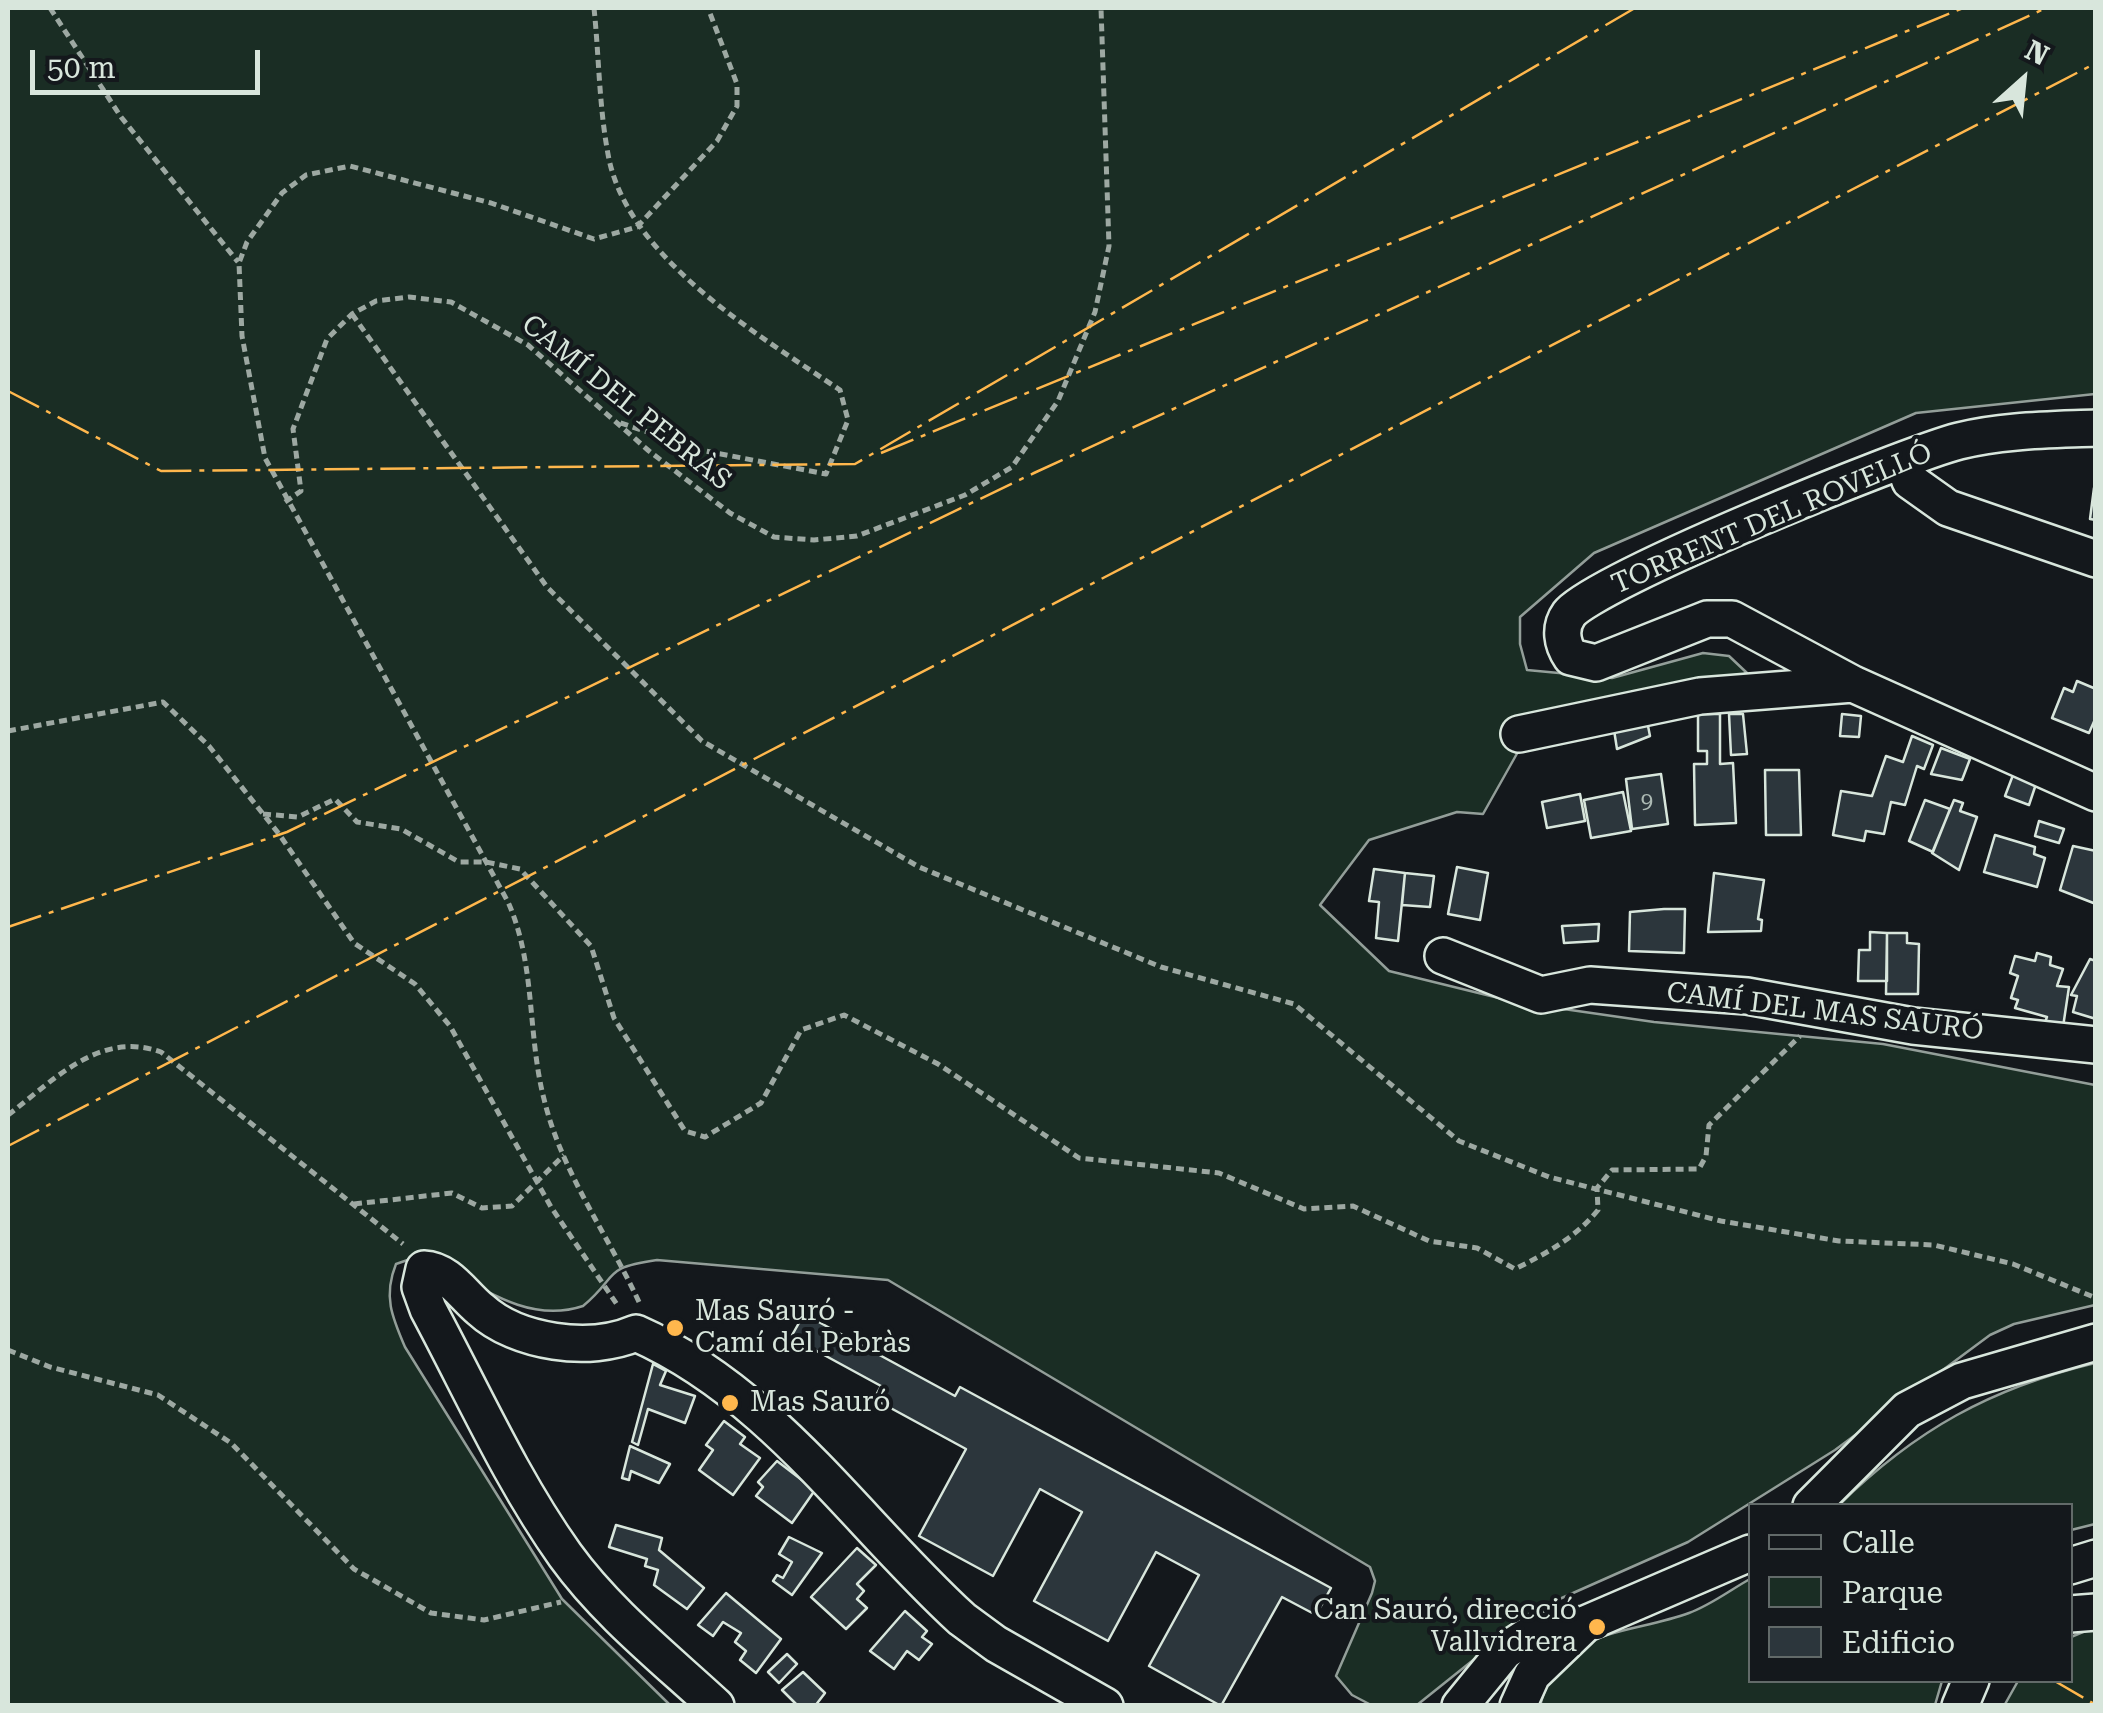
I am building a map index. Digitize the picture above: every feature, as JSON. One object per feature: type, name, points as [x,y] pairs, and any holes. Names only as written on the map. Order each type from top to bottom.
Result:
[{"type":"street","name":"TORRENT DEL ROVELLÓ","points":[[1854,684],[1732,619],[1708,618],[1596,663],[1571,657],[1564,645],[1563,628],[1570,613],[1602,592],[1698,546],[1903,461],[1964,440],[2096,428]]},
{"type":"street","points":[[1903,461],[1910,481],[1948,508],[2096,559]]},
{"type":"street","points":[[1519,734],[1700,696],[1854,684],[2096,793]]},
{"type":"street","name":"CAMÍ DEL MAS SAURÓ","points":[[1443,956],[1541,995],[1590,986],[1747,996],[1913,1026],[2096,1045]]},
{"type":"street","points":[[716,1706],[596,1592],[567,1557],[523,1490],[428,1309],[420,1286],[424,1269],[444,1275],[496,1322],[527,1335],[571,1341],[623,1338],[636,1333],[670,1348],[739,1394],[962,1619],[996,1644],[1106,1706]]},
{"type":"street","points":[[1814,1503],[1906,1410],[1962,1381],[2096,1342]]},
{"type":"street","points":[[1460,1706],[1505,1650],[1534,1632],[1585,1624],[1748,1554]]},
{"type":"street","points":[[1518,1706],[1532,1676],[1585,1624]]},
{"type":"path","points":[[50,8],[121,117],[239,263]]},
{"type":"path","points":[[594,8],[608,157],[637,227],[734,319],[840,390],[848,420],[826,474],[700,450],[616,422]]},
{"type":"path","points":[[636,1333],[641,1308],[564,1155],[538,1075],[521,931],[264,458],[238,302],[239,263],[246,242],[282,193],[306,175],[350,166],[490,203],[594,239],[637,227],[716,141],[736,106],[738,84],[708,8]]},
{"type":"path","name":"CAMÍ DEL PEBRÀS","points":[[352,314],[376,301],[409,298],[450,302],[528,345],[730,513],[774,537],[814,540],[857,536],[965,495],[1012,467],[1058,401],[1095,312],[1110,246],[1101,8]]},
{"type":"path","points":[[285,502],[301,491],[292,429],[311,375],[326,339],[352,314],[547,587],[702,741],[919,867],[1161,966],[1294,1004],[1459,1141],[1549,1177],[1721,1221],[1839,1241],[1934,1245],[2013,1264],[2096,1298]]},
{"type":"path","points":[[8,731],[163,702],[209,746],[263,814],[354,943],[415,984],[450,1026],[537,1180],[636,1333]]},
{"type":"path","points":[[263,814],[298,817],[336,799],[356,822],[401,829],[459,862],[486,862],[520,869],[592,946],[614,1018],[685,1131],[706,1137],[761,1102],[802,1030],[844,1015],[938,1064],[1078,1158],[1219,1173],[1304,1209],[1353,1206],[1429,1241],[1477,1248],[1515,1269],[1558,1247],[1585,1226],[1598,1210],[1597,1188],[1612,1170],[1699,1169],[1706,1156],[1709,1125],[1791,1050],[1818,1008]]},
{"type":"path","points":[[8,1115],[107,1046],[137,1043],[160,1052],[386,1229]]},
{"type":"path","points":[[353,1204],[452,1193],[495,1210],[512,1206],[564,1155]]},
{"type":"path","points":[[8,1350],[50,1367],[158,1395],[231,1443],[354,1569],[431,1613],[484,1620],[596,1592]]},
{"type":"green space","points":[[8,8],[2095,8],[2095,394],[1916,413],[1594,553],[1520,617],[1520,644],[1527,670],[1612,678],[1703,653],[1729,656],[1747,673],[1519,750],[1483,814],[1457,812],[1369,840],[1320,905],[1389,971],[1515,1002],[1654,1022],[1883,1044],[2095,1085],[2095,1305],[2014,1324],[1990,1335],[1835,1450],[1688,1542],[1537,1609],[1417,1705],[1373,1706],[1352,1695],[1336,1676],[1372,1593],[1375,1581],[1370,1567],[888,1280],[657,1260],[619,1270],[583,1306],[540,1310],[499,1297],[422,1255],[396,1264],[390,1286],[393,1316],[405,1347],[562,1599],[670,1705],[8,1706]]},
{"type":"green space","points":[[2095,1363],[2095,1524],[2073,1530],[2073,1503],[1841,1503],[1896,1455],[1956,1415],[2057,1373]]},
{"type":"green space","points":[[1748,1580],[1748,1683],[1941,1683],[1935,1705],[1540,1706],[1550,1680],[1579,1647],[1713,1602]]},
{"type":"green space","points":[[2095,1627],[2095,1705],[2004,1706],[2017,1683],[2073,1683],[2073,1636]]},
{"type":"building","points":[[2096,488],[2096,520],[2090,519]]},
{"type":"building","points":[[2077,681],[2096,689],[2096,717],[2089,733],[2052,718],[2064,688],[2073,692]]},
{"type":"building","points":[[1698,714],[1720,714],[1720,764],[1733,763],[1736,823],[1695,825],[1694,764],[1707,764],[1707,751],[1698,751]]},
{"type":"building","points":[[1729,714],[1743,714],[1747,754],[1731,755]]},
{"type":"building","points":[[1842,714],[1861,716],[1859,737],[1840,736]]},
{"type":"building","points":[[1646,716],[1650,736],[1617,749],[1614,730]]},
{"type":"building","points":[[1912,736],[1933,745],[1924,769],[1917,766],[1905,805],[1891,802],[1884,834],[1866,831],[1864,841],[1833,835],[1841,791],[1872,796],[1886,756],[1903,762]]},
{"type":"building","points":[[1941,748],[1970,759],[1962,780],[1931,774]]},
{"type":"building","points":[[1765,770],[1799,770],[1801,835],[1766,835]]},
{"type":"building","points":[[1661,774],[1668,824],[1632,829],[1626,779]]},
{"type":"building","points":[[2013,775],[2036,784],[2029,805],[2005,796]]},
{"type":"building","points":[[1623,792],[1631,831],[1591,838],[1584,800]]},
{"type":"building","points":[[1580,794],[1585,821],[1547,828],[1542,802]]},
{"type":"building","points":[[1925,800],[1950,809],[1933,852],[1909,841]]},
{"type":"building","points":[[1954,800],[1963,803],[1960,811],[1977,817],[1959,870],[1932,853]]},
{"type":"building","points":[[2039,821],[2064,829],[2059,843],[2035,836]]},
{"type":"building","points":[[1995,835],[2035,847],[2034,854],[2045,858],[2037,887],[1984,872]]},
{"type":"building","points":[[2073,846],[2096,851],[2096,904],[2060,890]]},
{"type":"building","points":[[1457,867],[1488,873],[1480,920],[1448,914]]},
{"type":"building","points":[[1374,869],[1405,873],[1398,941],[1376,938],[1379,902],[1369,901]]},
{"type":"building","points":[[1405,873],[1434,876],[1430,907],[1402,905]]},
{"type":"building","points":[[1714,873],[1764,880],[1758,919],[1762,920],[1761,931],[1708,932]]},
{"type":"building","points":[[1685,909],[1684,953],[1629,951],[1630,912]]},
{"type":"building","points":[[1599,924],[1598,941],[1564,943],[1562,926]]},
{"type":"building","points":[[1870,932],[1887,933],[1887,981],[1858,981],[1859,950],[1870,950]]},
{"type":"building","points":[[1887,933],[1907,933],[1907,943],[1919,944],[1918,994],[1886,994]]},
{"type":"building","points":[[2037,953],[2051,957],[2050,965],[2063,969],[2057,986],[2069,987],[2063,1027],[2044,1025],[2047,1017],[2015,1008],[2018,1000],[2011,998],[2018,976],[2010,973],[2015,956],[2035,961]]},
{"type":"building","points":[[2090,959],[2096,961],[2096,1019],[2073,1012],[2077,996],[2071,995]]},
{"type":"building","points":[[804,1314],[955,1396],[960,1387],[1331,1588],[1316,1615],[1282,1597],[1221,1706],[1149,1666],[1199,1575],[1156,1552],[1108,1641],[1034,1601],[1082,1512],[1040,1489],[993,1576],[919,1536],[966,1449],[874,1399],[881,1386],[791,1337]]},
{"type":"building","points":[[653,1364],[666,1371],[660,1385],[695,1396],[685,1423],[648,1409],[638,1445],[632,1442]]},
{"type":"building","points":[[724,1421],[745,1437],[740,1444],[760,1458],[733,1495],[699,1470],[713,1450],[706,1445]]},
{"type":"building","points":[[630,1446],[670,1464],[659,1483],[631,1471],[629,1480],[622,1478]]},
{"type":"building","points":[[777,1461],[815,1490],[792,1523],[756,1496],[763,1487],[758,1482]]},
{"type":"building","points":[[616,1525],[662,1538],[659,1550],[704,1588],[687,1609],[654,1585],[658,1570],[645,1566],[647,1559],[609,1547]]},
{"type":"building","points":[[789,1537],[822,1553],[792,1595],[773,1581],[777,1575],[783,1578],[792,1562],[779,1554]]},
{"type":"building","points":[[857,1548],[876,1565],[857,1584],[864,1591],[857,1599],[867,1608],[846,1629],[811,1597]]},
{"type":"building","points":[[726,1593],[781,1639],[756,1673],[740,1660],[746,1651],[735,1642],[741,1633],[723,1622],[713,1636],[698,1625]]},
{"type":"building","points":[[905,1611],[927,1631],[922,1637],[932,1644],[919,1660],[907,1651],[894,1669],[870,1651]]},
{"type":"building","points":[[787,1654],[797,1664],[779,1683],[768,1672]]},
{"type":"building","points":[[803,1672],[825,1693],[815,1706],[798,1706],[782,1690]]},
{"type":"power","points":[[8,391],[161,471],[855,464],[1635,8]]},
{"type":"power","points":[[881,453],[1963,8]]},
{"type":"power","points":[[8,927],[287,832],[1034,473],[2046,8]]},
{"type":"power","points":[[8,1146],[2096,63]]},
{"type":"power","points":[[2058,1683],[2096,1705]]},
{"type":"place","name":"Mas Sauró - Camí del Pebràs","points":[[675,1328]]},
{"type":"place","name":"Mas Sauró","points":[[730,1403]]},
{"type":"place","name":"Can Sauró, direcció Vallvidrera","points":[[1597,1627]]}]
